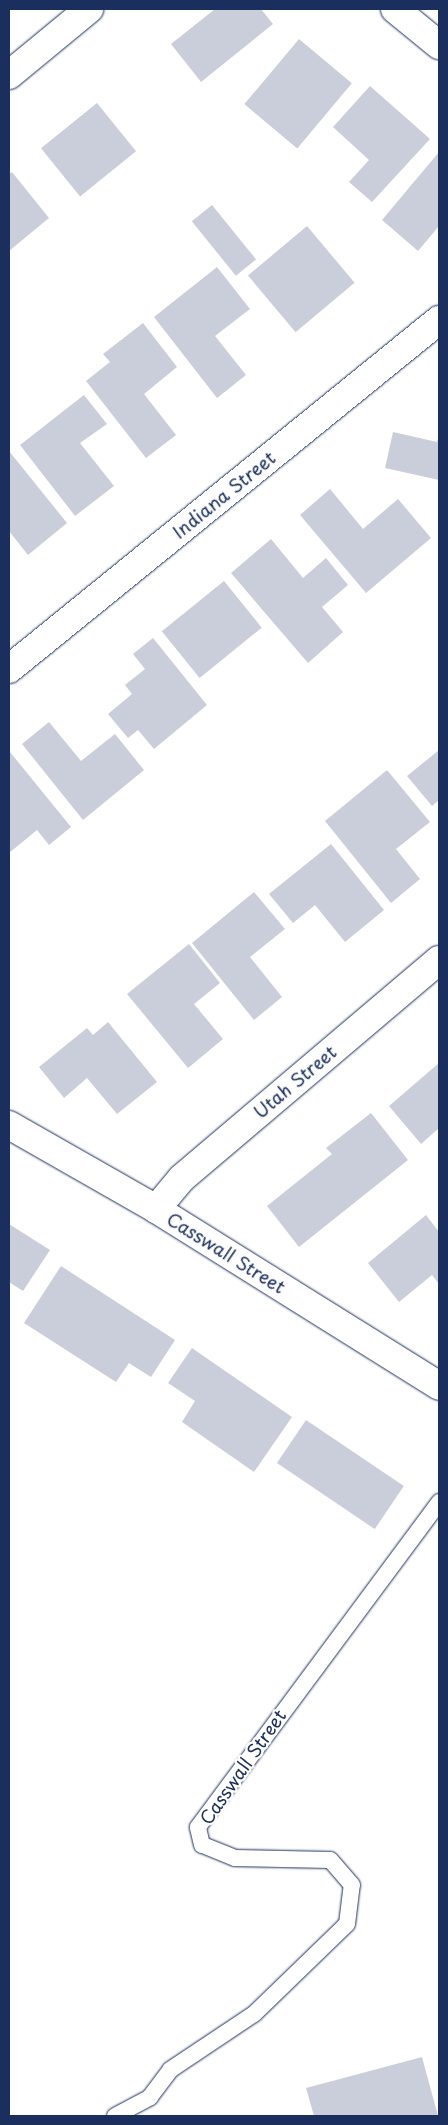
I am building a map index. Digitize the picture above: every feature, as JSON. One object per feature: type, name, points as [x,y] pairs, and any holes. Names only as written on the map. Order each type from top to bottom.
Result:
[{"type":"street","points":[[9,75],[89,9]]},
{"type":"street","points":[[395,9],[439,45]]},
{"type":"street","name":"Indiana Street","points":[[9,669],[439,320]]},
{"type":"street","name":"Utah Street","points":[[156,1209],[182,1178],[439,960]]},
{"type":"street","name":"Casswall Street","points":[[9,1124],[156,1209],[439,1386]]},
{"type":"lane","name":"Casswall Street","points":[[114,2116],[150,2097],[170,2070],[254,2014],[348,1924],[352,1886],[330,1860],[235,1858],[202,1845],[198,1826],[439,1502]]},
{"type":"building","points":[[215,9],[261,9],[273,24],[201,82],[171,44]]},
{"type":"building","points":[[299,39],[352,83],[297,148],[244,104]]},
{"type":"building","points":[[370,86],[430,139],[372,202],[349,182],[369,160],[333,127]]},
{"type":"building","points":[[97,103],[136,151],[80,196],[41,148]]},
{"type":"building","points":[[439,152],[439,226],[418,251],[382,220]]},
{"type":"building","points":[[12,172],[49,218],[9,251],[9,174]]},
{"type":"building","points":[[212,205],[256,259],[236,276],[192,221]]},
{"type":"building","points":[[307,226],[355,283],[296,332],[248,275]]},
{"type":"building","points":[[217,267],[250,309],[215,336],[246,375],[217,398],[154,317]]},
{"type":"building","points":[[143,323],[177,367],[144,394],[176,435],[146,458],[86,381],[110,362],[103,354]]},
{"type":"building","points":[[84,395],[107,424],[80,443],[114,486],[75,516],[20,445]]},
{"type":"building","points":[[393,432],[437,442],[439,435],[439,480],[385,468]]},
{"type":"building","points":[[9,451],[67,523],[28,555],[9,531]]},
{"type":"building","points":[[330,489],[363,529],[398,499],[431,538],[366,593],[300,515]]},
{"type":"building","points":[[271,539],[303,578],[326,558],[348,585],[322,607],[343,632],[308,663],[231,573]]},
{"type":"building","points":[[224,581],[262,628],[200,678],[162,631]]},
{"type":"building","points":[[153,638],[207,705],[154,749],[138,730],[128,738],[108,714],[132,694],[125,685],[145,669],[133,654]]},
{"type":"building","points":[[49,722],[81,761],[115,734],[144,770],[83,820],[22,744]]},
{"type":"building","points":[[439,750],[439,800],[432,806],[407,776]]},
{"type":"building","points":[[10,752],[71,827],[49,845],[37,830],[9,853]]},
{"type":"building","points":[[387,770],[430,822],[396,849],[420,879],[391,903],[325,821]]},
{"type":"building","points":[[331,844],[384,910],[345,942],[315,905],[293,923],[269,894]]},
{"type":"building","points":[[254,892],[285,929],[250,957],[282,997],[254,1020],[192,943]]},
{"type":"building","points":[[189,944],[220,983],[194,1004],[223,1039],[188,1068],[127,994]]},
{"type":"building","points":[[108,1022],[157,1082],[117,1114],[87,1078],[64,1098],[39,1067],[87,1028],[93,1035]]},
{"type":"building","points":[[439,1063],[439,1128],[421,1144],[389,1106]]},
{"type":"building","points":[[371,1113],[408,1160],[299,1247],[267,1206],[332,1154],[326,1148]]},
{"type":"building","points":[[426,1215],[439,1232],[439,1284],[432,1275],[399,1302],[368,1263]]},
{"type":"building","points":[[9,1224],[50,1250],[23,1291],[9,1282]]},
{"type":"building","points":[[61,1266],[175,1340],[151,1377],[129,1363],[116,1382],[24,1323]]},
{"type":"building","points":[[192,1348],[292,1417],[254,1472],[182,1422],[195,1401],[168,1383]]},
{"type":"building","points":[[306,1420],[404,1486],[375,1529],[277,1463]]},
{"type":"building","points":[[422,2057],[438,2116],[314,2116],[306,2088]]}]
